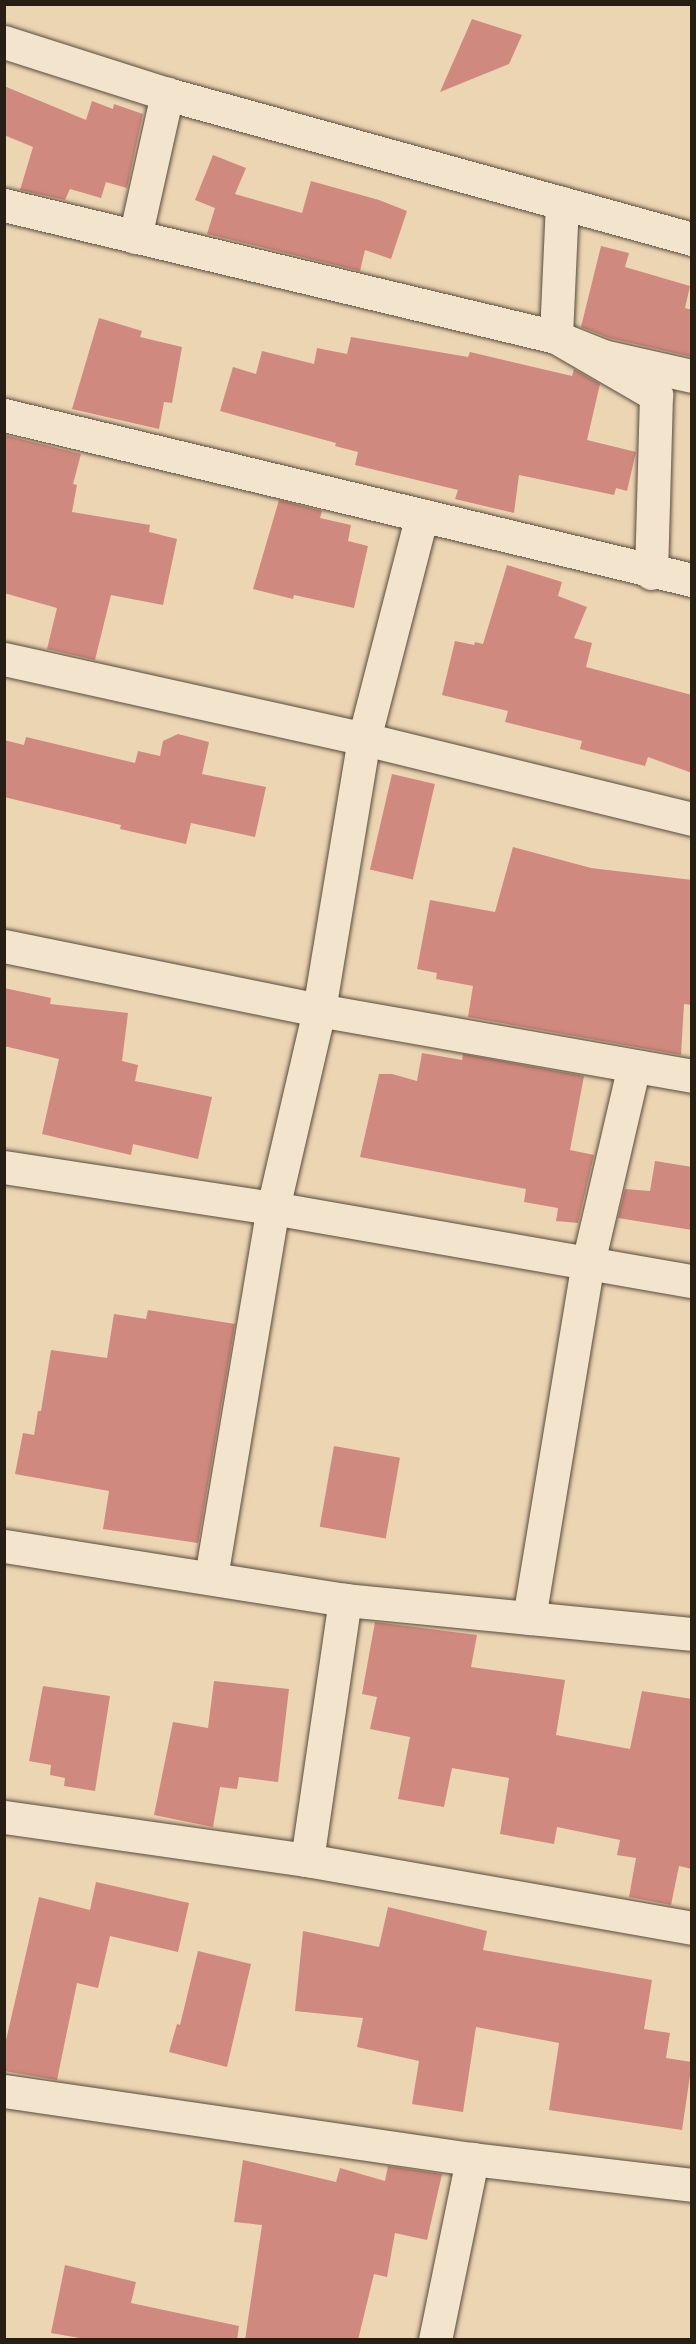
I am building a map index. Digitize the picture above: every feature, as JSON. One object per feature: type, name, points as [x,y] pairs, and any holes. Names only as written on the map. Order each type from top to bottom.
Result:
[{"type":"street","points":[[4,42],[166,94],[692,239]]},
{"type":"street","points":[[135,237],[166,94]]},
{"type":"street","points":[[556,337],[562,203]]},
{"type":"street","points":[[4,205],[556,337],[603,356],[692,376]]},
{"type":"street","points":[[556,337],[656,396],[651,573]]},
{"type":"street","points":[[4,415],[422,514],[651,573],[692,580]]},
{"type":"street","points":[[211,1577],[273,1208],[319,1010],[364,739],[422,514]]},
{"type":"street","points":[[4,659],[364,739],[692,819]]},
{"type":"street","points":[[4,946],[319,1010],[692,1076]]},
{"type":"street","points":[[529,1618],[588,1263],[634,1066]]},
{"type":"street","points":[[4,1167],[273,1208],[692,1281]]},
{"type":"street","points":[[4,1546],[345,1600],[692,1635]]},
{"type":"street","points":[[307,1860],[345,1600]]},
{"type":"street","points":[[4,1817],[307,1860],[692,1928]]},
{"type":"street","points":[[4,2091],[472,2159],[692,2185]]},
{"type":"street","points":[[435,2340],[472,2159]]},
{"type":"building","points":[[472,19],[522,35],[509,64],[440,92]]},
{"type":"building","points":[[4,86],[86,120],[92,101],[113,109],[114,104],[143,114],[127,188],[106,182],[101,198],[70,189],[65,200],[20,190],[33,147],[4,135]]},
{"type":"building","points":[[213,155],[246,168],[235,194],[302,213],[311,181],[379,200],[407,211],[391,259],[365,250],[360,271],[207,234],[215,208],[195,200]]},
{"type":"building","points":[[601,246],[629,253],[625,267],[690,286],[685,308],[692,310],[692,357],[609,338],[581,327]]},
{"type":"building","points":[[99,318],[142,331],[140,337],[182,347],[172,403],[164,402],[159,429],[72,409]]},
{"type":"building","points":[[351,337],[468,357],[470,352],[572,376],[574,369],[600,384],[587,440],[636,452],[627,491],[616,488],[614,495],[519,475],[514,513],[455,499],[458,490],[355,465],[358,452],[335,446],[336,443],[220,411],[233,367],[256,374],[262,351],[314,364],[317,348],[347,354]]},
{"type":"building","points":[[4,435],[81,454],[73,484],[77,485],[72,512],[150,525],[149,532],[177,539],[163,605],[111,595],[95,660],[47,649],[57,608],[4,593]]},
{"type":"building","points":[[279,500],[322,511],[320,518],[351,525],[348,541],[368,546],[354,608],[294,595],[293,599],[253,589]]},
{"type":"building","points":[[507,565],[562,582],[558,596],[587,607],[574,638],[592,643],[586,667],[692,695],[692,773],[648,757],[645,766],[580,749],[582,741],[505,722],[508,711],[442,695],[455,641],[474,645],[475,642],[483,644]]},
{"type":"building","points":[[178,734],[209,742],[202,774],[266,787],[255,837],[191,823],[186,844],[120,829],[121,825],[4,797],[4,740],[24,745],[26,737],[135,763],[138,751],[160,756],[163,741]]},
{"type":"building","points":[[392,774],[435,784],[413,879],[370,869]]},
{"type":"building","points":[[513,847],[591,868],[692,880],[692,1005],[684,1004],[681,1055],[468,1017],[473,986],[436,979],[437,973],[417,969],[430,900],[495,912]]},
{"type":"building","points":[[4,988],[51,998],[50,1004],[128,1013],[122,1061],[138,1065],[135,1081],[212,1097],[198,1159],[133,1144],[131,1155],[42,1134],[59,1059],[4,1046]]},
{"type":"building","points":[[422,1053],[462,1060],[463,1054],[584,1076],[570,1150],[594,1155],[578,1223],[556,1221],[558,1208],[524,1202],[526,1189],[360,1157],[379,1074],[392,1074],[417,1081]]},
{"type":"building","points":[[655,1161],[692,1167],[692,1230],[618,1218],[625,1189],[650,1191]]},
{"type":"building","points":[[148,1310],[235,1324],[198,1543],[103,1529],[109,1491],[15,1474],[23,1433],[34,1435],[38,1411],[41,1411],[51,1350],[107,1358],[114,1314],[146,1319]]},
{"type":"building","points":[[334,1446],[400,1458],[386,1538],[320,1527]]},
{"type":"building","points":[[375,1622],[477,1635],[471,1667],[565,1680],[556,1735],[630,1749],[642,1691],[692,1699],[692,1869],[679,1866],[671,1905],[629,1897],[636,1858],[617,1855],[620,1840],[557,1827],[554,1844],[500,1834],[509,1778],[452,1768],[444,1807],[398,1799],[410,1737],[370,1729],[377,1697],[362,1694]]},
{"type":"building","points":[[214,1681],[289,1689],[278,1782],[239,1777],[237,1789],[220,1787],[213,1827],[154,1815],[173,1722],[208,1728]]},
{"type":"building","points":[[43,1686],[110,1696],[95,1791],[64,1786],[65,1778],[50,1775],[51,1765],[29,1761]]},
{"type":"building","points":[[96,1882],[189,1903],[178,1952],[110,1936],[98,1988],[77,1983],[57,2080],[4,2071],[4,2049],[39,1897],[90,1910]]},
{"type":"building","points":[[388,1907],[487,1931],[483,1950],[652,1980],[644,2029],[670,2033],[666,2058],[692,2062],[682,2130],[549,2110],[559,2043],[476,2027],[463,2112],[412,2104],[419,2061],[357,2047],[363,2018],[295,2011],[303,1931],[379,1947]]},
{"type":"building","points":[[198,1951],[251,1964],[227,2067],[169,2052],[177,2024],[180,2025]]},
{"type":"building","points":[[243,2160],[336,2182],[340,2168],[385,2181],[388,2166],[442,2174],[427,2240],[395,2233],[387,2277],[374,2274],[358,2340],[245,2340],[262,2225],[234,2222]]},
{"type":"building","points":[[65,2265],[136,2282],[131,2303],[239,2326],[237,2340],[91,2340],[51,2333]]}]
